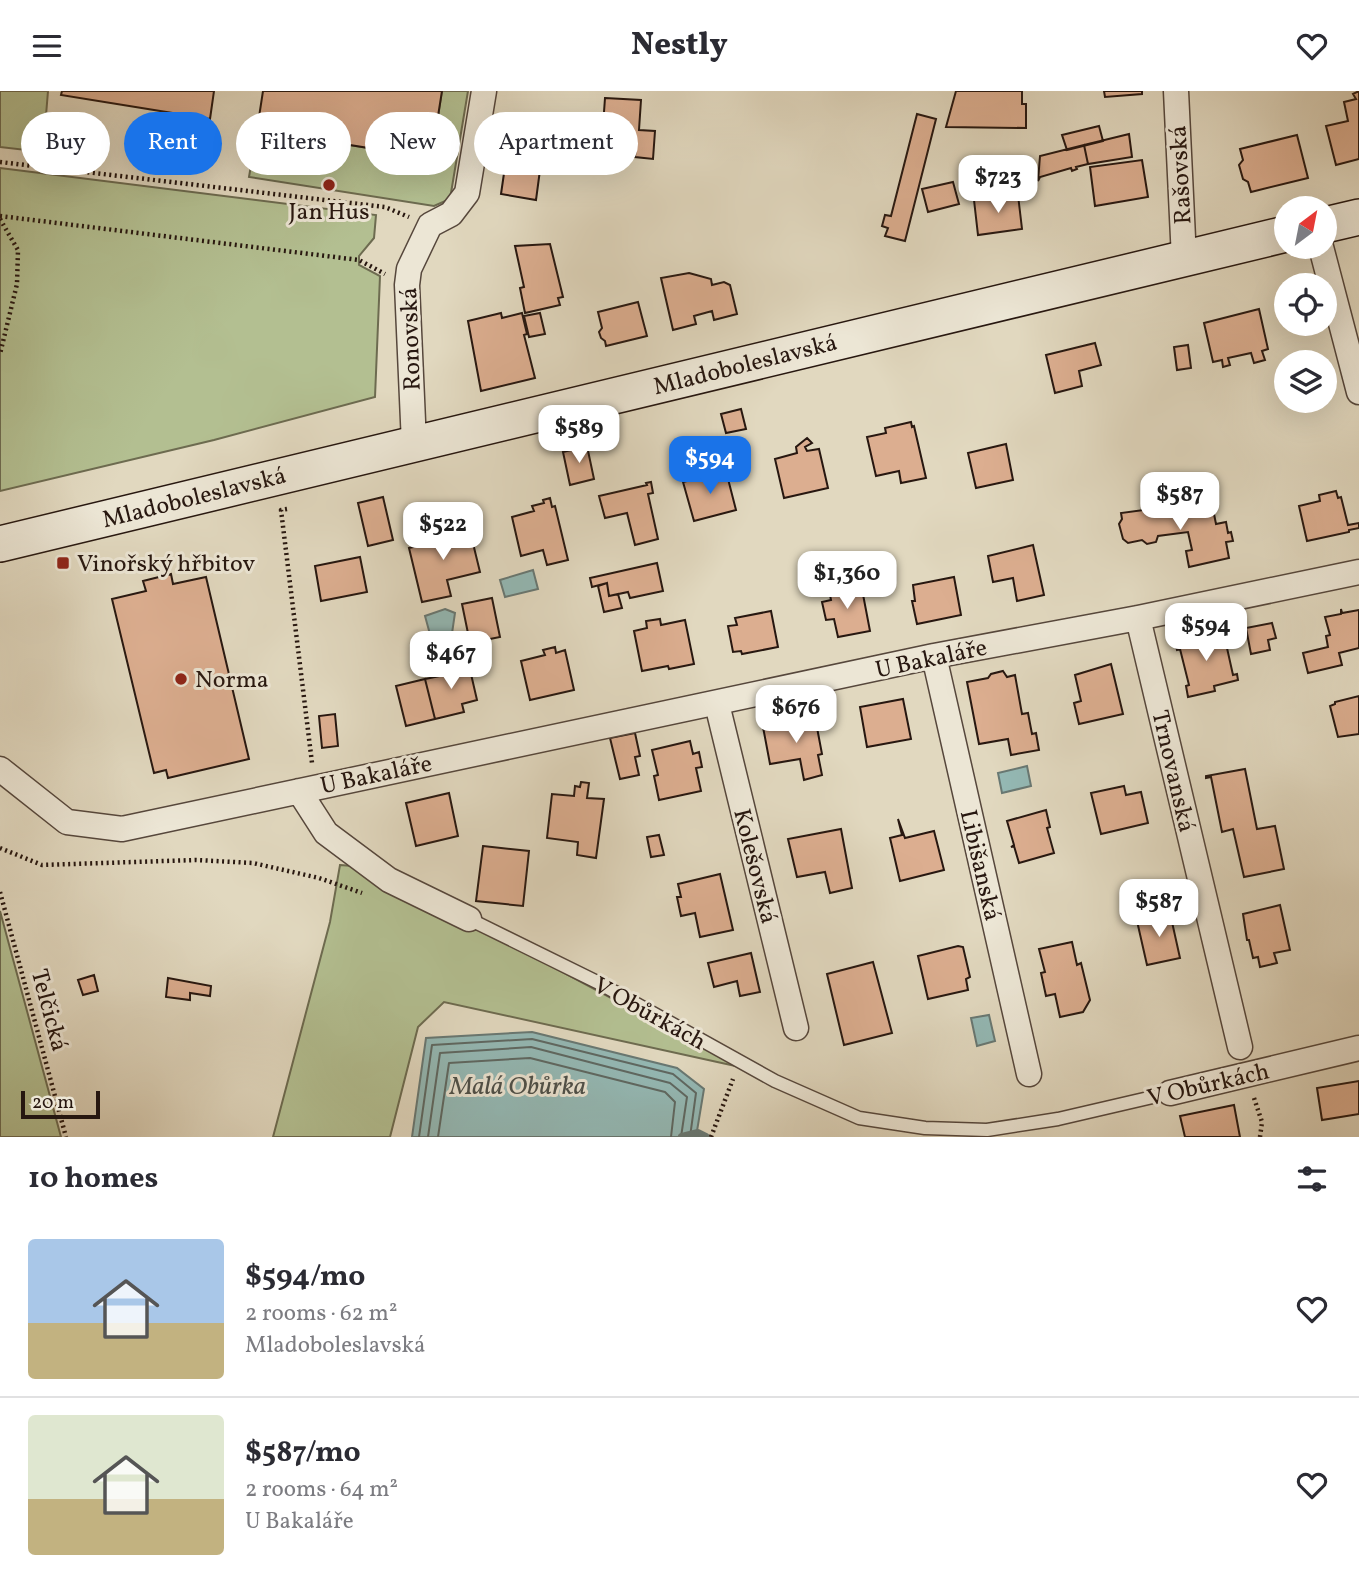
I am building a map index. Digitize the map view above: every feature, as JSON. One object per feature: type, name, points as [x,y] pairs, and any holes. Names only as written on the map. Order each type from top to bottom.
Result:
[{"type":"main road","points":[[1337,222],[1359,217]]},
{"type":"main road","name":"Mladoboleslavská","points":[[0,544],[1274,237]]},
{"type":"street","name":"Ronovská","points":[[414,444],[407,285],[410,269],[430,225],[451,214],[467,193],[484,91]]},
{"type":"street","name":"Rašovská","points":[[1175,91],[1184,259]]},
{"type":"street","points":[[1324,259],[1359,392]]},
{"type":"street","name":"U Bakaláře","points":[[307,789],[934,656],[1138,618],[1359,572]]},
{"type":"street","name":"Trnovanská","points":[[1138,618],[1240,1047]]},
{"type":"street","name":"Libišanská","points":[[934,656],[1029,1074]]},
{"type":"street","name":"Kolešovská","points":[[717,704],[796,1028]]},
{"type":"street","points":[[0,769],[66,822],[122,829],[307,789]]},
{"type":"street","name":"V Obůrkách","points":[[307,789],[326,833],[389,880],[470,919]]},
{"type":"street","name":"V Obůrkách","points":[[1170,1093],[1359,1048]]},
{"type":"lane","name":"V Obůrkách","points":[[470,919],[597,982],[775,1081],[859,1118],[925,1128],[987,1129],[1058,1119],[1170,1093]]},
{"type":"path","points":[[0,162],[385,207],[430,225]]},
{"type":"path","points":[[0,218],[359,260],[407,285]]},
{"type":"path","points":[[0,218],[18,250],[17,284],[0,354]]},
{"type":"path","points":[[293,474],[302,505],[281,510],[307,789]]},
{"type":"path","points":[[0,848],[42,865],[196,860],[253,863],[319,879],[367,895],[389,880]]},
{"type":"path","name":"Telčická","points":[[0,892],[66,1137]]},
{"type":"path","points":[[711,1137],[739,1062]]},
{"type":"path","points":[[1247,1075],[1262,1122],[1260,1137]]},
{"type":"green space","points":[[0,91],[48,91],[46,112],[21,112],[21,149],[0,147]]},
{"type":"green space","points":[[442,91],[468,91],[460,139],[460,112],[439,112]]},
{"type":"green space","points":[[351,145],[365,147],[365,175],[454,175],[450,199],[434,206],[249,177],[351,175]]},
{"type":"green space","points":[[0,168],[21,171],[21,175],[56,175],[376,215],[374,238],[359,256],[359,265],[380,276],[375,397],[214,440],[0,491]]},
{"type":"green space","points":[[340,865],[366,867],[740,1067],[444,1002],[418,1027],[390,1137],[273,1137],[330,922]]},
{"type":"green space","points":[[0,911],[61,1137],[0,1137]]},
{"type":"water","points":[[533,570],[538,589],[505,597],[500,580]]},
{"type":"water","points":[[445,609],[455,613],[450,647],[434,649],[425,616]]},
{"type":"water","points":[[1027,766],[1031,786],[1002,793],[998,773]]},
{"type":"water","points":[[989,1015],[995,1041],[977,1046],[971,1018]]},
{"type":"water","name":"Malá Obůrka","points":[[532,1032],[677,1068],[704,1089],[696,1137],[412,1137],[426,1038]]},
{"type":"building","points":[[62,91],[214,91],[211,112],[167,112],[61,95]]},
{"type":"building","points":[[263,91],[442,91],[439,112],[365,112],[365,147],[351,145],[351,112],[260,112]]},
{"type":"building","points":[[956,91],[1022,91],[1022,104],[1026,104],[1026,128],[946,127]]},
{"type":"building","points":[[1104,91],[1142,91],[1142,94],[1105,97]]},
{"type":"building","points":[[1359,91],[1359,159],[1336,165],[1326,126],[1348,121],[1344,102],[1356,99],[1353,94]]},
{"type":"building","points":[[605,98],[641,100],[639,130],[655,131],[653,159],[638,157],[638,112],[604,112]]},
{"type":"building","points":[[917,114],[936,119],[905,241],[885,236],[888,228],[882,226],[885,215],[891,216]]},
{"type":"building","points":[[1099,126],[1103,141],[1067,150],[1062,135]]},
{"type":"building","points":[[1129,134],[1132,157],[1088,164],[1084,145]]},
{"type":"building","points":[[1297,135],[1308,178],[1251,192],[1239,165],[1243,160],[1240,149]]},
{"type":"building","points":[[1084,145],[1088,164],[1072,171],[1071,168],[1040,177],[1038,181],[1040,156]]},
{"type":"building","points":[[1142,160],[1148,197],[1095,206],[1090,167]]},
{"type":"building","points":[[504,175],[539,175],[536,200],[501,194]]},
{"type":"building","points":[[953,182],[959,204],[928,212],[922,189]]},
{"type":"building","points":[[1018,195],[1022,229],[978,235],[974,200]]},
{"type":"building","points":[[550,244],[563,297],[558,298],[560,305],[525,313],[520,288],[524,287],[515,246]]},
{"type":"building","points":[[689,273],[711,279],[712,285],[724,282],[730,285],[737,314],[714,320],[712,311],[694,316],[696,324],[673,330],[661,278]]},
{"type":"building","points":[[638,302],[647,336],[606,346],[599,332],[602,328],[598,312]]},
{"type":"building","points":[[1259,309],[1268,349],[1262,351],[1265,360],[1254,363],[1251,353],[1228,358],[1230,365],[1223,367],[1222,360],[1213,362],[1204,323]]},
{"type":"building","points":[[501,313],[502,318],[522,313],[527,334],[524,335],[535,378],[481,391],[468,321]]},
{"type":"building","points":[[540,313],[545,334],[529,337],[524,316]]},
{"type":"building","points":[[1095,343],[1101,365],[1079,371],[1082,386],[1055,393],[1046,355]]},
{"type":"building","points":[[1188,345],[1191,368],[1177,370],[1174,347]]},
{"type":"building","points":[[741,409],[746,429],[726,433],[721,414]]},
{"type":"building","points":[[911,422],[926,478],[901,483],[899,471],[876,476],[867,437],[886,433],[885,428]]},
{"type":"building","points":[[807,438],[812,443],[805,447],[807,451],[819,449],[828,488],[784,498],[775,459],[797,453],[796,447]]},
{"type":"building","points":[[1006,444],[1013,480],[976,488],[968,453]]},
{"type":"building","points":[[587,446],[594,479],[570,485],[563,452]]},
{"type":"building","points":[[726,471],[736,510],[694,521],[683,482]]},
{"type":"building","points":[[651,482],[653,493],[648,494],[658,539],[635,545],[627,513],[605,518],[599,496]]},
{"type":"building","points":[[1336,491],[1338,498],[1341,497],[1348,525],[1359,523],[1359,528],[1307,541],[1299,506],[1320,501],[1319,495]]},
{"type":"building","points":[[383,497],[393,540],[368,546],[358,503]]},
{"type":"building","points":[[550,498],[552,507],[555,506],[568,560],[547,565],[543,550],[521,556],[512,517],[534,511],[532,506],[544,503],[543,500]]},
{"type":"building","points":[[1151,509],[1157,513],[1172,509],[1177,512],[1191,509],[1198,514],[1209,511],[1214,514],[1216,524],[1226,522],[1228,533],[1231,532],[1233,541],[1226,542],[1229,558],[1189,567],[1186,551],[1192,550],[1188,532],[1158,536],[1156,542],[1147,544],[1142,540],[1128,543],[1123,539],[1119,524],[1121,513]]},
{"type":"building","points":[[469,527],[480,572],[447,580],[451,596],[422,602],[409,548],[426,544],[425,537]]},
{"type":"building","points":[[1033,545],[1044,595],[1017,601],[1013,578],[993,582],[988,556]]},
{"type":"building","points":[[360,557],[367,592],[321,601],[315,566]]},
{"type":"building","points":[[657,563],[663,591],[630,598],[628,592],[609,596],[607,583],[592,587],[590,578]]},
{"type":"building","name":"Norma","points":[[171,574],[173,584],[206,577],[249,759],[168,778],[166,770],[154,773],[112,599],[146,591],[143,581]]},
{"type":"building","points":[[954,577],[961,615],[917,624],[912,601],[915,601],[913,585]]},
{"type":"building","points":[[607,583],[609,596],[618,594],[622,608],[604,612],[598,586]]},
{"type":"building","points":[[861,584],[870,631],[838,637],[834,619],[826,620],[822,602],[831,600],[829,590]]},
{"type":"building","points":[[492,598],[500,637],[470,643],[462,604]]},
{"type":"building","points":[[1341,609],[1342,613],[1359,610],[1359,648],[1339,653],[1342,665],[1308,673],[1303,653],[1328,647],[1326,636],[1330,635],[1325,617],[1341,614]]},
{"type":"building","points":[[771,611],[778,647],[742,654],[741,651],[733,652],[728,626],[737,625],[735,618]]},
{"type":"building","points":[[660,619],[661,625],[685,620],[694,664],[642,671],[634,631],[647,628],[646,621]]},
{"type":"building","points":[[1272,623],[1276,638],[1268,640],[1270,650],[1251,654],[1246,628]]},
{"type":"building","points":[[1226,631],[1228,638],[1225,639],[1233,675],[1237,674],[1238,680],[1214,686],[1215,691],[1188,697],[1186,686],[1189,685],[1180,649],[1177,650],[1175,643]]},
{"type":"building","points":[[555,647],[556,653],[565,650],[574,690],[530,700],[521,661],[545,655],[543,650]]},
{"type":"building","points":[[468,661],[477,700],[462,704],[464,712],[435,719],[425,679],[455,673],[457,663]]},
{"type":"building","points":[[1111,664],[1123,714],[1079,724],[1074,703],[1081,701],[1075,675]]},
{"type":"building","points":[[1003,671],[1007,677],[1015,675],[1022,714],[1028,713],[1032,734],[1036,733],[1039,750],[1011,755],[1008,739],[979,744],[967,682],[988,678],[991,674]]},
{"type":"building","points":[[425,679],[435,719],[406,726],[396,686]]},
{"type":"building","points":[[1359,696],[1359,734],[1338,737],[1330,706],[1335,702]]},
{"type":"building","points":[[903,699],[911,739],[867,747],[860,707]]},
{"type":"building","points":[[335,714],[338,746],[322,748],[319,716]]},
{"type":"building","points":[[815,717],[822,754],[818,755],[822,775],[804,780],[800,759],[770,764],[763,727]]},
{"type":"building","points":[[635,733],[640,756],[635,757],[639,775],[620,779],[610,738]]},
{"type":"building","points":[[690,741],[693,754],[699,752],[702,767],[696,768],[701,791],[659,800],[654,776],[658,775],[652,750]]},
{"type":"building","points":[[1245,769],[1257,829],[1275,826],[1284,869],[1244,877],[1233,829],[1222,832],[1211,777],[1206,776]]},
{"type":"building","points":[[581,782],[589,783],[587,798],[604,799],[596,858],[577,855],[578,842],[547,838],[552,794],[574,796],[575,786],[580,787]]},
{"type":"building","points":[[1124,786],[1126,795],[1141,792],[1148,823],[1101,834],[1091,793]]},
{"type":"building","points":[[449,793],[458,836],[416,846],[406,803]]},
{"type":"building","points":[[1046,810],[1050,827],[1047,828],[1054,853],[1019,863],[1014,846],[1011,847],[1014,845],[1007,821]]},
{"type":"building","points":[[898,819],[905,838],[934,831],[944,870],[900,881],[890,838],[902,835]]},
{"type":"building","points":[[841,829],[852,888],[830,893],[825,872],[797,877],[788,839]]},
{"type":"building","points":[[659,835],[664,855],[651,857],[647,837]]},
{"type":"building","points":[[483,846],[529,851],[523,906],[476,901]]},
{"type":"building","points":[[720,874],[733,930],[700,937],[695,913],[681,916],[677,897],[681,897],[678,884]]},
{"type":"building","points":[[1280,905],[1290,950],[1274,953],[1277,963],[1260,967],[1258,957],[1253,958],[1247,940],[1243,914]]},
{"type":"building","points":[[1170,913],[1180,958],[1147,965],[1137,921]]},
{"type":"building","points":[[1072,942],[1077,965],[1081,963],[1090,1000],[1083,1012],[1060,1017],[1055,994],[1046,996],[1041,973],[1045,972],[1039,949]]},
{"type":"building","points":[[963,947],[970,977],[966,979],[968,990],[928,999],[918,956]]},
{"type":"building","points":[[751,953],[760,992],[740,996],[737,981],[714,987],[708,963]]},
{"type":"building","points":[[873,962],[892,1033],[844,1045],[827,974]]},
{"type":"building","points":[[94,975],[98,991],[83,995],[78,980]]},
{"type":"building","points":[[168,978],[211,986],[210,996],[190,993],[190,1000],[166,997]]},
{"type":"building","points":[[1359,1081],[1359,1114],[1322,1120],[1317,1088]]},
{"type":"building","points":[[1234,1105],[1240,1137],[1185,1137],[1180,1116]]},
{"type":"waterway","points":[[682,1137],[698,1133],[706,1137]]},
{"type":"place","name":"Jan Hus","points":[[329,185]]},
{"type":"place","name":"Vinořský hřbitov","points":[[63,563]]},
{"type":"place","name":"Norma","points":[[181,679]]}]
